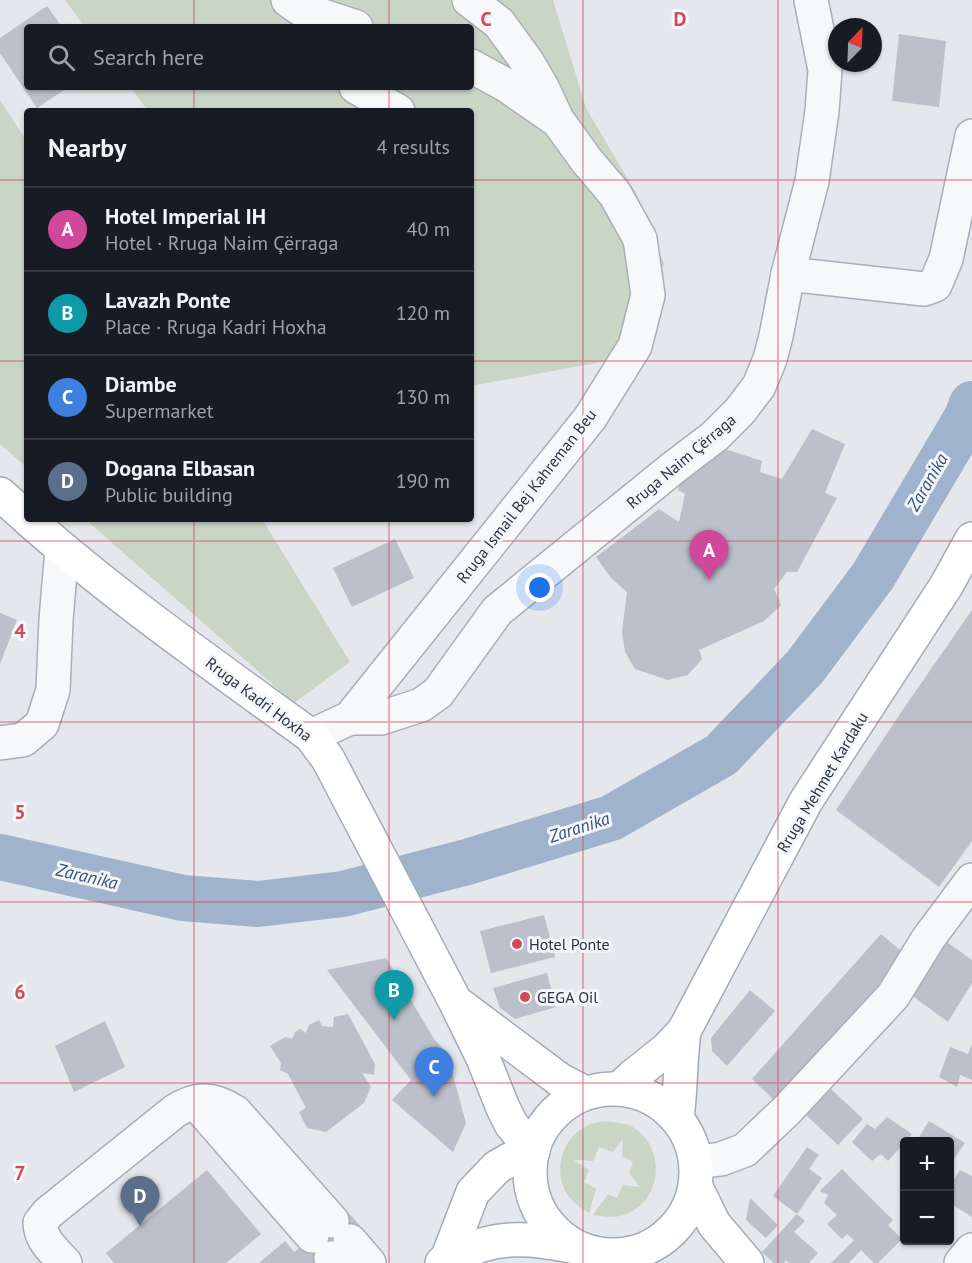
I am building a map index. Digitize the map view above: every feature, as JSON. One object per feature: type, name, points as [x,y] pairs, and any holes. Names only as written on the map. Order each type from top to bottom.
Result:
[{"type":"main road","name":"Rruga Kadri Hoxha","points":[[0,494],[24,515]]},
{"type":"main road","name":"Rruga Kadri Hoxha","points":[[32,522],[62,549],[320,747],[455,1001],[483,1058],[511,1124],[532,1154]]},
{"type":"main road","name":"Rruga Mehmet Kardaku","points":[[619,1089],[667,1049],[684,1031],[806,801],[946,586],[972,539]]},
{"type":"main road","name":"Rruga Kadri Hoxha","points":[[455,1001],[560,1080],[585,1093]]},
{"type":"main road","name":"Rruga Mehmet Kardaku","points":[[677,1118],[684,1031]]},
{"type":"main road","points":[[581,1248],[561,1237],[546,1220],[535,1201],[530,1179],[532,1154],[538,1135],[550,1117],[566,1103],[599,1089],[619,1089],[652,1098],[677,1118],[691,1142],[696,1174],[714,1224],[747,1263]]},
{"type":"main road","points":[[445,1261],[492,1147],[503,1108]]},
{"type":"main road","points":[[473,1192],[497,1167],[532,1154]]},
{"type":"main road","points":[[445,1261],[484,1244],[516,1240],[540,1240],[605,1255],[644,1258],[653,1245],[673,1230],[688,1210],[696,1174]]},
{"type":"street","points":[[469,0],[499,23],[528,63],[558,121]]},
{"type":"street","name":"Rruga Naim Çërraga","points":[[350,718],[381,718],[421,705],[438,693],[497,611],[715,436],[740,411],[759,386],[776,336],[788,274],[812,181],[822,111],[825,70],[812,0]]},
{"type":"street","points":[[294,12],[344,24]]},
{"type":"street","name":"Rruga Ismail Bej Kahreman Beu","points":[[320,747],[350,718],[590,418],[635,346],[648,295],[640,239],[615,194],[558,121],[506,85],[474,68]]},
{"type":"street","points":[[361,90],[393,108]]},
{"type":"street","points":[[788,274],[924,289],[935,285],[946,259],[972,136]]},
{"type":"street","points":[[0,743],[23,740],[42,724],[53,690],[62,549]]},
{"type":"street","points":[[696,1174],[745,1150],[787,1110],[893,996],[928,939],[972,880]]},
{"type":"street","points":[[65,1263],[45,1240],[40,1230],[40,1222],[175,1111],[201,1100],[215,1102],[235,1112],[338,1247]]},
{"type":"street","points":[[961,1263],[972,1250]]},
{"type":"green space","points":[[65,0],[553,0],[586,108],[636,193],[664,264],[623,358],[474,385],[474,108],[146,108],[132,90],[474,90],[474,24],[83,24]]},
{"type":"green space","points":[[0,100],[24,137],[24,465],[0,444]]},
{"type":"green space","points":[[88,522],[264,522],[350,662],[294,703]]},
{"type":"green space","points":[[605,1121],[625,1124],[636,1129],[646,1138],[655,1162],[656,1175],[646,1199],[637,1208],[616,1217],[593,1215],[608,1194],[617,1198],[623,1185],[640,1187],[629,1173],[633,1162],[622,1156],[623,1139],[613,1152],[599,1147],[593,1161],[574,1160],[589,1170],[584,1182],[596,1189],[589,1213],[570,1198],[560,1175],[563,1154],[573,1136],[591,1124]]},
{"type":"building","points":[[47,6],[60,24],[24,24],[24,89],[0,53],[0,38]]},
{"type":"building","points":[[899,34],[946,41],[939,107],[892,101]]},
{"type":"building","points":[[25,90],[64,90],[37,108]]},
{"type":"building","points":[[812,429],[845,444],[825,493],[837,498],[797,572],[787,572],[774,589],[781,605],[764,621],[699,650],[702,659],[688,675],[668,680],[635,669],[625,652],[622,631],[627,592],[611,578],[596,557],[659,509],[679,522],[685,494],[678,490],[680,481],[725,449],[762,461],[760,472],[782,479]]},
{"type":"building","points":[[395,539],[414,578],[352,607],[333,568]]},
{"type":"building","points":[[972,610],[972,841],[939,887],[836,810]]},
{"type":"building","points":[[0,613],[17,620],[0,664]]},
{"type":"building","name":"Hotel Ponte","points":[[544,915],[555,957],[491,973],[480,931]]},
{"type":"building","points":[[881,934],[908,957],[779,1105],[752,1079]]},
{"type":"building","points":[[944,940],[972,960],[972,983],[948,1022],[910,994]]},
{"type":"building","points":[[386,958],[434,1039],[447,1053],[466,1123],[453,1152],[392,1100],[411,1080],[327,970]]},
{"type":"building","name":"GEGA Oil","points":[[547,973],[556,1007],[515,1019],[500,1008],[493,988]]},
{"type":"building","points":[[750,990],[775,1011],[727,1066],[712,1051],[711,1038]]},
{"type":"building","points":[[348,1014],[375,1064],[374,1075],[362,1073],[371,1087],[364,1103],[326,1132],[307,1128],[299,1112],[306,1108],[288,1074],[280,1070],[281,1063],[270,1046],[285,1037],[292,1039],[295,1032],[300,1029],[306,1033],[309,1025],[319,1020],[322,1026],[333,1027],[334,1017]]},
{"type":"building","points":[[105,1021],[125,1067],[74,1092],[55,1046]]},
{"type":"building","points":[[972,1044],[972,1080],[960,1075],[957,1087],[939,1077],[950,1047],[968,1054]]},
{"type":"building","points":[[831,1089],[863,1119],[838,1145],[805,1114]]},
{"type":"building","points":[[887,1117],[912,1134],[909,1137],[900,1137],[900,1148],[888,1161],[881,1154],[872,1161],[852,1142],[867,1124],[875,1129]]},
{"type":"building","points":[[929,1121],[965,1143],[954,1159],[954,1137],[919,1137]]},
{"type":"building","points":[[807,1147],[819,1155],[809,1169],[822,1178],[797,1214],[773,1196]]},
{"type":"building","points":[[842,1169],[893,1220],[888,1225],[900,1237],[900,1241],[878,1263],[874,1263],[861,1250],[849,1263],[831,1263],[854,1240],[847,1234],[842,1239],[827,1224],[837,1215],[824,1203],[828,1195],[820,1191]]},
{"type":"building","points":[[207,1170],[261,1234],[226,1263],[114,1263],[106,1253]]},
{"type":"building","points":[[960,1170],[972,1176],[972,1217],[954,1206],[954,1180]]},
{"type":"building","points":[[750,1198],[778,1225],[766,1238],[746,1220]]},
{"type":"building","points":[[346,1210],[363,1229],[321,1263],[259,1263],[285,1241],[294,1252]]},
{"type":"building","points":[[797,1214],[805,1221],[794,1232],[818,1253],[809,1263],[789,1263],[786,1260],[784,1263],[774,1263],[762,1252]]},
{"type":"waterway","name":"Zaranika","points":[[0,857],[183,898],[258,904],[343,894],[467,862],[611,818],[721,755],[805,667],[873,576],[966,419],[972,404]]},
{"type":"place","name":"Hotel Imperial IH","points":[[709,580]]},
{"type":"place","name":"Hotel Ponte","points":[[517,944]]},
{"type":"place","name":"GEGA Oil","points":[[525,997]]},
{"type":"place","name":"Lavazh Ponte","points":[[394,1020]]},
{"type":"place","name":"Diambe","points":[[434,1097]]},
{"type":"place","name":"Dogana Elbasan","points":[[140,1226]]}]
